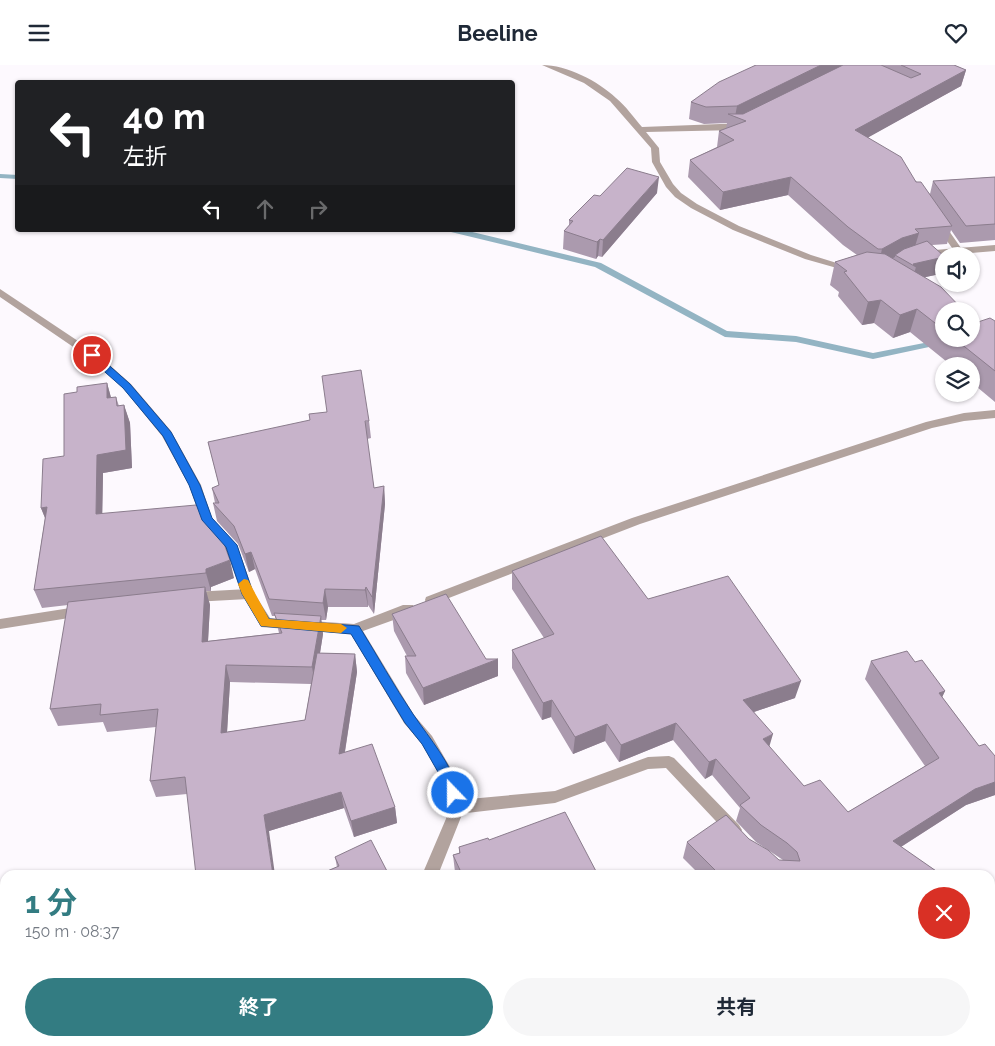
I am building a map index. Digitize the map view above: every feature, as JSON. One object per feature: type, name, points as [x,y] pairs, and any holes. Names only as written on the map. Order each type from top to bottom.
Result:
[{"type":"street","points":[[546,65],[602,89],[641,130],[655,148],[656,162],[661,173],[678,195],[694,206],[736,228],[808,257],[831,265],[862,270]]},
{"type":"street","points":[[641,130],[737,127],[754,120]]},
{"type":"street","points":[[935,217],[957,247]]},
{"type":"street","points":[[980,248],[995,248]]},
{"type":"street","points":[[913,257],[935,253]]},
{"type":"street","points":[[0,292],[92,355],[127,386],[167,434],[195,485],[207,520],[231,545],[248,594],[266,623],[355,629],[636,521],[930,425],[964,417],[995,414]]},
{"type":"street","points":[[176,599],[248,594]]},
{"type":"street","points":[[0,624],[95,609]]},
{"type":"street","points":[[355,629],[410,719],[426,740],[444,770],[458,807],[432,870]]},
{"type":"street","points":[[458,807],[555,797],[648,763],[669,762],[744,841]]},
{"type":"building","points":[[756,65],[821,65],[737,106],[706,107],[691,102],[719,82]]},
{"type":"building","points":[[843,65],[881,65],[911,78],[921,74],[901,65],[954,65],[966,70],[855,130],[901,157],[916,182],[921,182],[952,226],[915,229],[919,233],[902,238],[882,249],[878,249],[848,227],[791,177],[723,192],[690,160],[734,140],[719,131],[746,121],[728,114],[743,114]]},
{"type":"building","points":[[627,168],[659,177],[603,240],[600,239],[597,242],[564,231],[573,221],[569,220],[594,195],[600,196]]},
{"type":"building","points":[[995,177],[995,224],[966,226],[933,181]]},
{"type":"building","points":[[927,241],[935,248],[935,259],[913,264],[916,267],[895,255],[904,249]]},
{"type":"building","points":[[867,252],[885,254],[935,283],[935,292],[946,292],[955,302],[935,302],[935,323],[917,309],[900,315],[881,300],[868,302],[844,272],[847,271],[835,262]]},
{"type":"building","points":[[990,318],[995,321],[995,371],[980,357],[965,347],[980,347],[980,321]]},
{"type":"building","points":[[361,370],[369,421],[365,421],[374,488],[384,486],[372,597],[366,587],[365,590],[325,589],[323,603],[269,599],[251,552],[245,554],[234,526],[213,503],[219,503],[212,488],[219,485],[208,442],[310,420],[309,414],[327,412],[322,376]]},
{"type":"building","points":[[107,383],[107,398],[116,397],[117,406],[124,405],[126,450],[97,455],[96,514],[196,505],[219,530],[230,560],[206,569],[206,573],[34,590],[47,507],[41,508],[43,459],[64,456],[64,394],[77,392],[77,387]]},
{"type":"building","points":[[601,536],[648,599],[728,576],[801,681],[743,700],[773,734],[763,739],[804,786],[820,780],[848,812],[939,758],[871,661],[907,651],[915,662],[922,660],[945,691],[939,693],[979,746],[985,744],[995,756],[995,782],[975,789],[893,841],[935,870],[715,870],[687,842],[726,815],[749,839],[768,850],[779,860],[800,861],[797,852],[761,825],[740,805],[750,798],[716,759],[709,762],[676,723],[621,745],[607,724],[575,737],[552,700],[543,703],[512,650],[554,634],[512,571]]},
{"type":"building","points":[[205,587],[202,642],[282,633],[274,613],[321,616],[312,667],[226,665],[221,733],[305,720],[317,653],[355,654],[339,754],[372,744],[395,807],[351,821],[341,792],[264,815],[272,870],[195,870],[185,777],[150,781],[158,709],[100,715],[101,704],[50,709],[68,602]]},
{"type":"building","points":[[446,594],[486,659],[498,659],[423,688],[405,656],[416,656],[392,614]]},
{"type":"building","points":[[565,812],[595,870],[460,870],[453,855],[460,853],[459,847],[488,838],[489,840]]},
{"type":"building","points":[[371,840],[386,870],[330,870],[339,866],[335,857]]},
{"type":"waterway","points":[[0,176],[15,177]]},
{"type":"waterway","points":[[462,232],[598,265],[725,334],[796,339],[873,356],[935,342]]},
{"type":"slow traffic","points":[[244,584],[266,623],[341,628]]},
{"type":"route","points":[[92,355],[127,386],[167,434],[195,485],[207,520],[231,545],[248,594],[266,623],[355,629],[410,719],[426,740],[448,778],[453,793]]}]
